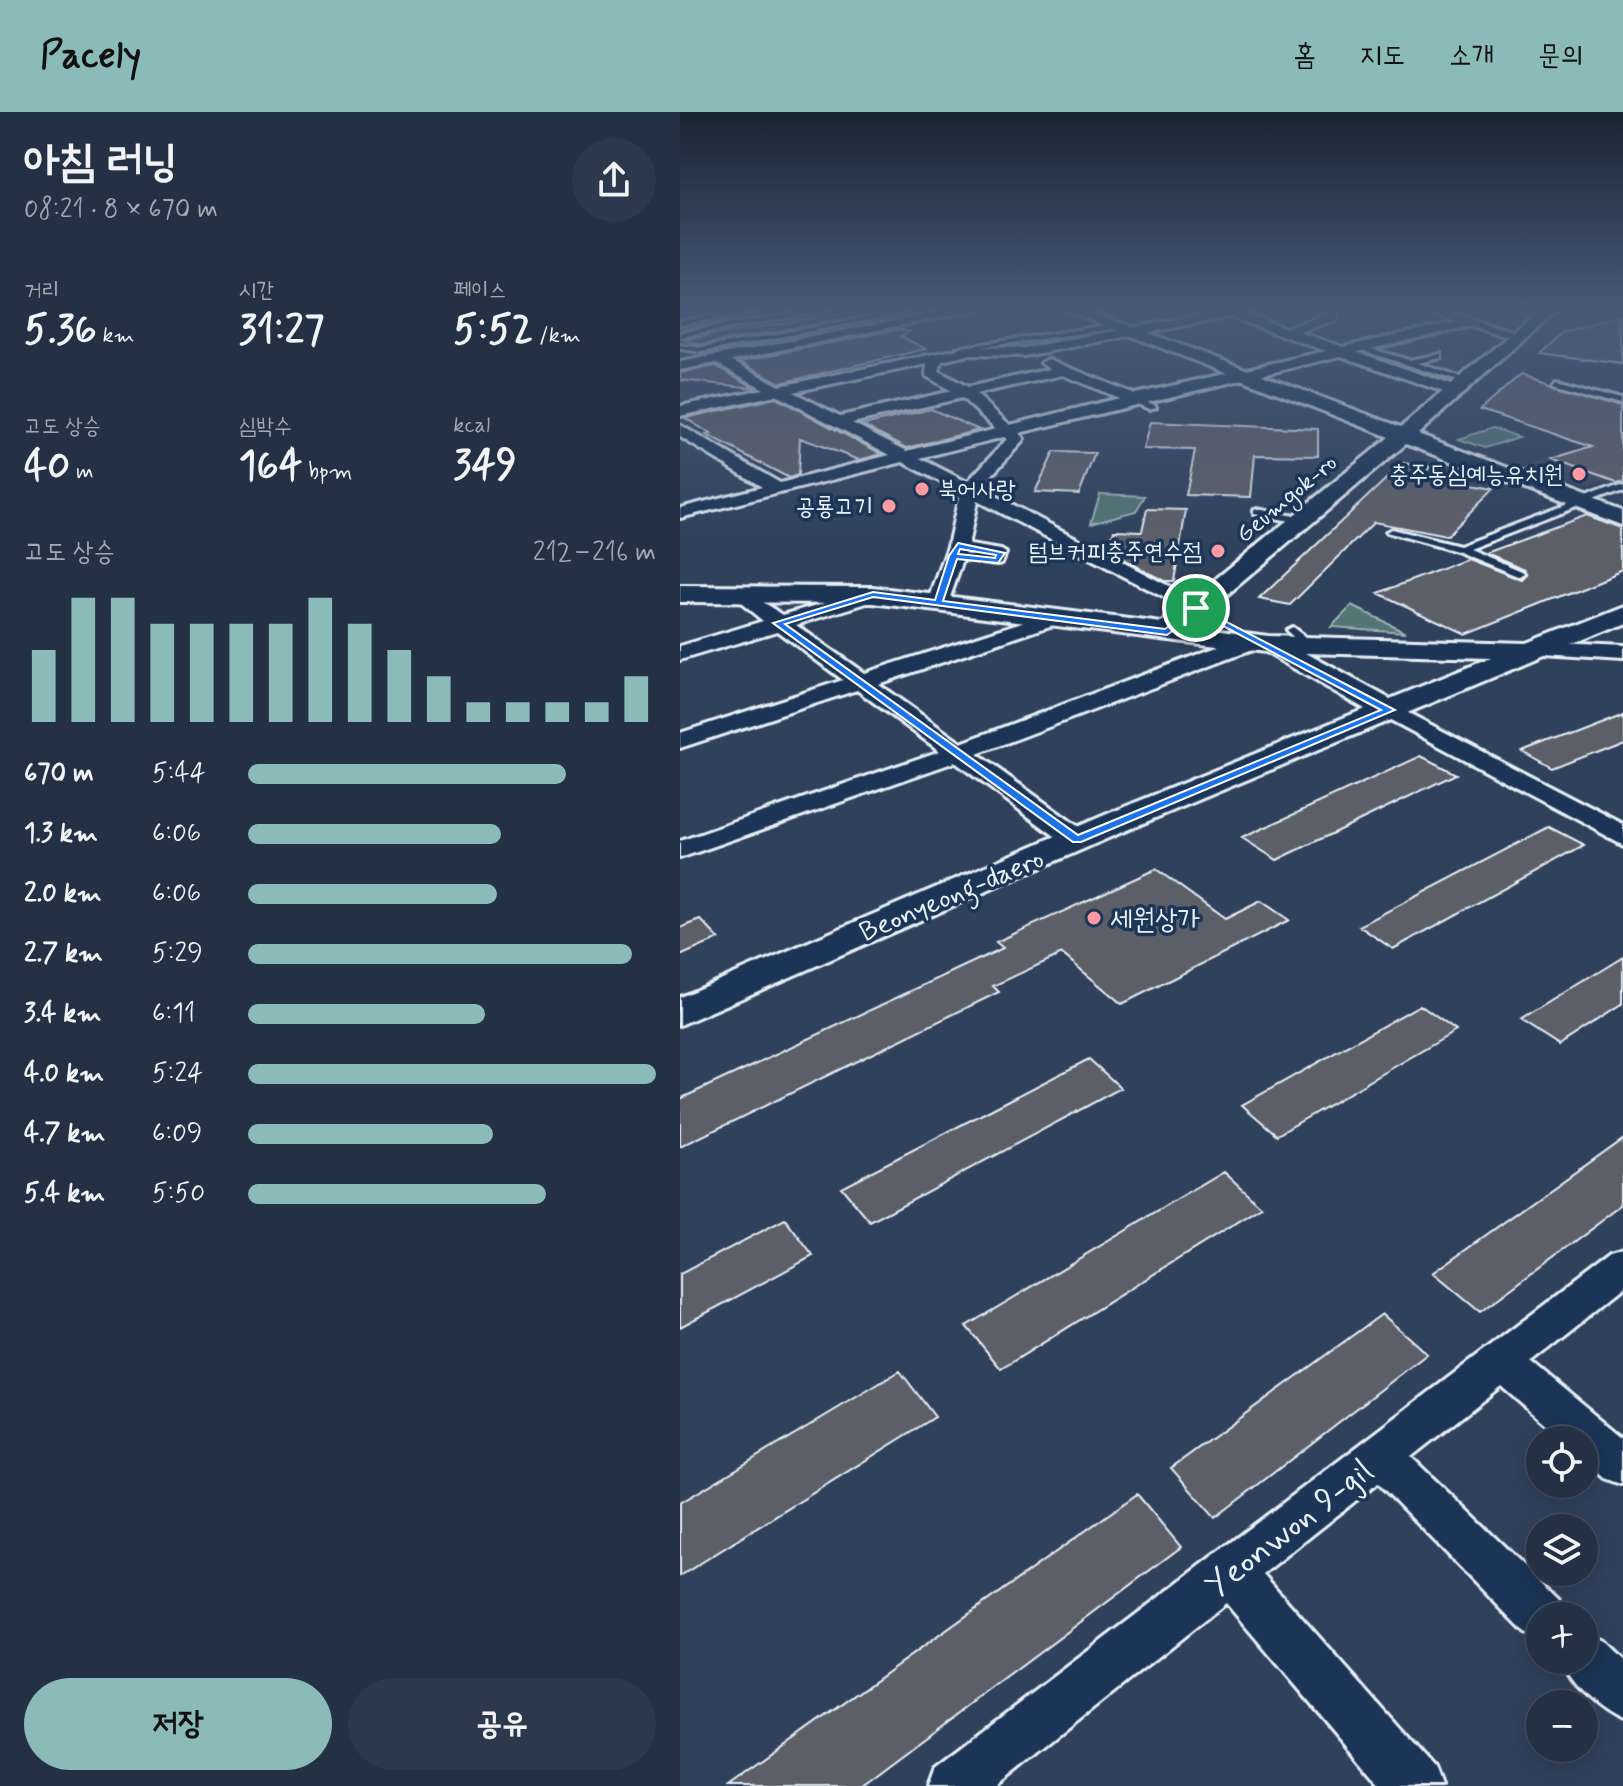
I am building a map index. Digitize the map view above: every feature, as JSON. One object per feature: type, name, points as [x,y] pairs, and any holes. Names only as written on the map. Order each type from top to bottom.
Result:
[{"type":"street","points":[[774,388],[1196,608],[1280,640],[1389,710],[1623,836]]},
{"type":"street","points":[[680,411],[787,388]]},
{"type":"street","points":[[938,603],[970,489],[1016,439],[958,388]]},
{"type":"street","points":[[839,421],[982,388]]},
{"type":"street","points":[[1108,388],[1134,399]]},
{"type":"street","points":[[680,513],[1181,388]]},
{"type":"street","points":[[1278,388],[1623,519]]},
{"type":"street","name":"Geumgok-ro","points":[[1167,632],[1459,388]]},
{"type":"street","points":[[680,430],[776,488]]},
{"type":"street","points":[[680,594],[873,595],[1061,616],[1167,632],[1280,640],[1623,654]]},
{"type":"street","points":[[741,595],[1077,839]]},
{"type":"street","points":[[680,653],[873,595]]},
{"type":"street","name":"Beonyeong-daero","points":[[680,1012],[1077,839],[1623,613]]},
{"type":"street","points":[[680,741],[1061,616]]},
{"type":"street","points":[[680,850],[1280,640]]},
{"type":"street","name":"Yeonwon 9-gil","points":[[954,1786],[1623,1267]]},
{"type":"street","points":[[1501,1361],[1623,1465]]},
{"type":"street","points":[[1380,1456],[1528,1602]]},
{"type":"street","points":[[1230,1572],[1415,1786]]},
{"type":"street","points":[[1598,1672],[1623,1697]]},
{"type":"lane","points":[[1582,388],[1623,400]]},
{"type":"lane","points":[[1134,399],[1152,407]]},
{"type":"lane","points":[[1460,549],[1623,487]]},
{"type":"lane","points":[[1257,512],[1300,520]]},
{"type":"lane","points":[[1391,532],[1460,549],[1520,574]]},
{"type":"shaded area","name":"충주동심예능유치원","points":[[1567,452],[1623,471],[1623,478],[1586,490],[1520,469]]},
{"type":"green space","points":[[1492,428],[1519,437],[1485,448],[1459,439]]},
{"type":"green space","points":[[1100,494],[1145,496],[1136,511],[1091,523]]},
{"type":"green space","points":[[1352,606],[1406,632],[1331,627]]},
{"type":"building","points":[[1505,388],[1567,388],[1623,405],[1623,481],[1616,483],[1551,460],[1593,447],[1480,410]]},
{"type":"building","points":[[776,398],[882,454],[859,460],[800,438],[798,475],[789,478],[707,435],[711,434],[685,418]]},
{"type":"building","points":[[931,409],[979,430],[907,448],[863,425]]},
{"type":"building","points":[[1150,422],[1318,429],[1318,456],[1255,455],[1251,497],[1186,495],[1195,450],[1143,449]]},
{"type":"building","points":[[1054,452],[1095,453],[1079,494],[1035,492]]},
{"type":"building","points":[[1403,463],[1430,467],[1423,475],[1494,488],[1446,536],[1374,522],[1290,605],[1259,599]]},
{"type":"building","points":[[1147,509],[1186,510],[1174,581],[1164,581],[1108,551],[1114,530],[1142,531]]},
{"type":"building","points":[[1587,516],[1623,529],[1623,571],[1466,634],[1378,593],[1468,559],[1522,580],[1528,575],[1525,569],[1486,553]]},
{"type":"building","points":[[1623,712],[1623,740],[1552,768],[1522,751]]},
{"type":"building","points":[[1421,756],[1456,774],[1277,860],[1242,838]]},
{"type":"building","points":[[1549,827],[1584,845],[1393,949],[1359,926]]},
{"type":"building","points":[[1156,869],[1225,919],[1261,901],[1289,920],[1122,1004],[1062,954],[993,986],[999,992],[680,1147],[680,1099],[1003,948],[996,942]]},
{"type":"building","points":[[701,920],[719,939],[680,956],[680,928]]},
{"type":"building","points":[[1623,957],[1623,1004],[1560,1045],[1521,1020]]},
{"type":"building","points":[[1420,1005],[1456,1031],[1277,1135],[1242,1105]]},
{"type":"building","points":[[1089,1059],[1121,1088],[870,1222],[841,1187]]},
{"type":"building","points":[[1623,1137],[1623,1205],[1480,1312],[1433,1273]]},
{"type":"building","points":[[1224,1172],[1262,1207],[1001,1369],[966,1326]]},
{"type":"building","points":[[785,1219],[813,1256],[680,1327],[680,1274]]},
{"type":"building","points":[[1382,1314],[1427,1354],[1215,1518],[1171,1468]]},
{"type":"building","points":[[900,1371],[935,1417],[680,1576],[680,1503]]},
{"type":"building","points":[[1137,1494],[1181,1547],[861,1786],[728,1786]]},
{"type":"place","name":"충주동심예능유치원","points":[[1579,474]]},
{"type":"place","name":"북어사랑","points":[[922,489]]},
{"type":"place","name":"공룡고기","points":[[889,506]]},
{"type":"place","name":"텀브커피충주연수점","points":[[1218,551]]},
{"type":"place","name":"세원상가","points":[[1094,918]]},
{"type":"route","points":[[1196,608],[1167,632],[1061,616],[938,603],[953,556],[998,561],[1001,553],[958,546],[953,556],[938,603],[873,595],[778,623],[1077,839],[1389,710],[1196,608]]}]
